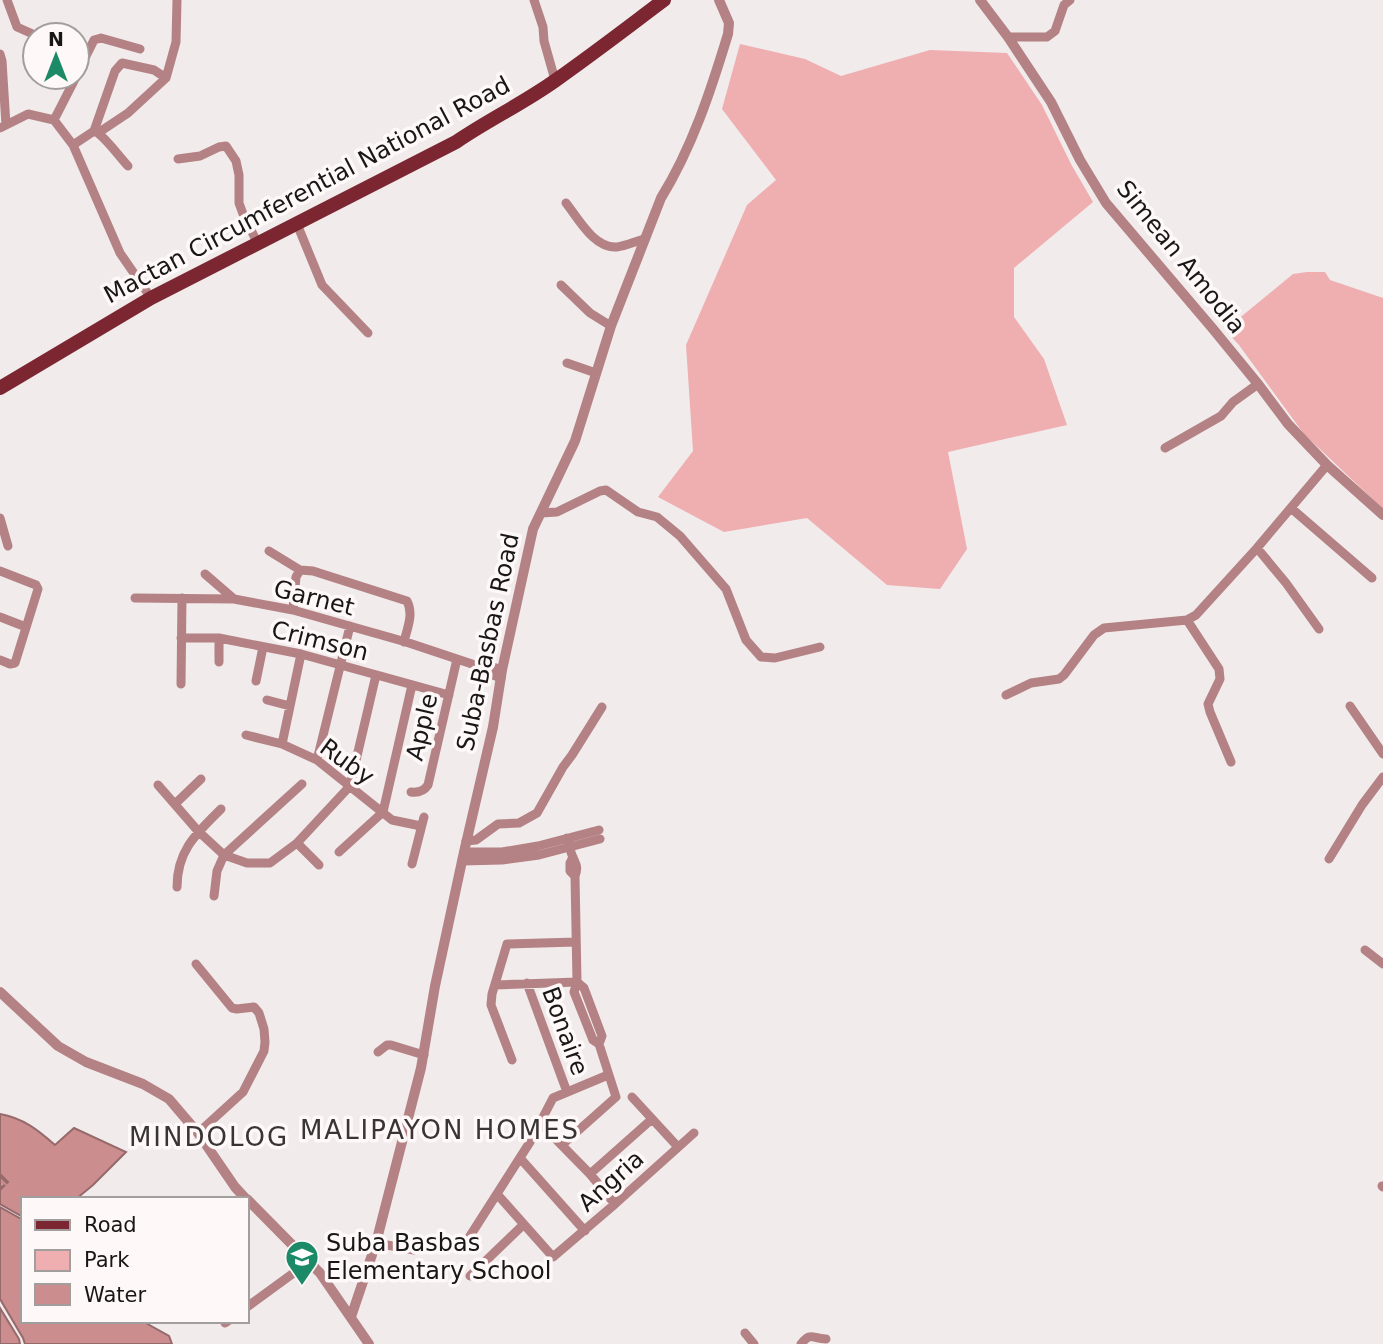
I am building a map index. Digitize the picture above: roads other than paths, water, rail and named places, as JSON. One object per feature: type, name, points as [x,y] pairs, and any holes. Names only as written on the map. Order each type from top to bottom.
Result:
[{"type":"main road","name":"Mactan Circumferential National Road","points":[[0,388],[151,298],[456,142],[504,114],[555,80],[653,3]]},
{"type":"street","points":[[7,0],[17,27],[21,29]]},
{"type":"street","points":[[73,145],[128,113],[166,78],[176,42],[177,0]]},
{"type":"street","points":[[534,0],[555,80]]},
{"type":"street","name":"Suba-Basbas Road","points":[[351,1317],[376,1243],[424,1055],[436,986],[533,529],[575,441],[611,326],[660,198],[689,144],[707,99],[728,34],[729,23],[719,0]]},
{"type":"street","name":"Simean Amodia","points":[[981,0],[1051,102],[1106,204],[1258,384],[1288,424],[1327,465],[1383,515]]},
{"type":"street","points":[[1008,37],[1047,37],[1055,32],[1065,5],[1070,0]]},
{"type":"street","points":[[91,46],[94,40],[101,38],[140,49]]},
{"type":"street","points":[[0,54],[3,127],[28,114],[54,120],[73,145],[120,253],[151,298]]},
{"type":"street","points":[[96,132],[115,71],[122,63],[154,69],[166,78]]},
{"type":"street","points":[[54,120],[68,91]]},
{"type":"street","points":[[96,132],[105,138],[128,166]]},
{"type":"street","points":[[178,159],[200,156],[226,146],[236,161],[239,203],[258,244]]},
{"type":"street","points":[[566,203],[594,239],[607,245],[615,247],[645,239]]},
{"type":"street","points":[[297,224],[322,285],[368,333]]},
{"type":"street","points":[[561,285],[590,313],[611,326]]},
{"type":"street","points":[[567,363],[596,373]]},
{"type":"street","points":[[1165,447],[1221,416],[1233,402],[1258,384]]},
{"type":"street","points":[[1006,695],[1031,683],[1059,679],[1094,635],[1104,628],[1187,620],[1196,615],[1327,465]]},
{"type":"street","points":[[541,513],[557,512],[606,490],[638,512],[657,517],[680,536],[726,589],[746,640],[761,657],[775,658],[820,647]]},
{"type":"street","points":[[1291,508],[1372,578]]},
{"type":"street","points":[[0,518],[8,547]]},
{"type":"street","points":[[1257,548],[1320,629]]},
{"type":"street","points":[[269,551],[300,570],[313,571],[407,601],[411,614],[404,642]]},
{"type":"street","points":[[293,610],[296,577],[300,570]]},
{"type":"street","points":[[0,572],[37,586],[38,591],[15,663],[0,660]]},
{"type":"street","points":[[205,574],[234,599]]},
{"type":"street","name":"Garnet","points":[[135,598],[234,599],[293,610],[457,659],[478,666],[482,671],[501,674]]},
{"type":"street","points":[[181,684],[182,598]]},
{"type":"street","points":[[0,617],[26,627]]},
{"type":"street","points":[[1187,620],[1219,669],[1220,679],[1208,704],[1231,762]]},
{"type":"street","points":[[317,760],[350,626]]},
{"type":"street","name":"Crimson","points":[[181,638],[219,639],[301,654],[449,695]]},
{"type":"street","points":[[219,639],[219,662]]},
{"type":"street","points":[[256,681],[263,647]]},
{"type":"street","points":[[282,744],[301,654]]},
{"type":"street","name":"Apple","points":[[411,792],[421,792],[428,785],[457,659]]},
{"type":"street","points":[[158,785],[198,831],[224,855],[247,863],[271,863],[297,844],[350,786],[376,675]]},
{"type":"street","points":[[340,852],[383,812],[412,685]]},
{"type":"street","points":[[267,700],[290,706]]},
{"type":"street","points":[[1350,706],[1383,754]]},
{"type":"street","points":[[464,851],[498,824],[519,823],[537,813],[602,707]]},
{"type":"street","name":"Ruby","points":[[246,736],[282,744],[317,760],[391,820],[422,821],[412,864]]},
{"type":"street","points":[[1329,859],[1362,805],[1383,777]]},
{"type":"street","points":[[175,804],[201,779]]},
{"type":"street","points":[[214,896],[217,870],[224,855],[302,784]]},
{"type":"street","points":[[177,887],[179,865],[184,852],[198,831],[222,809]]},
{"type":"street","points":[[464,851],[502,860],[539,855],[600,835]]},
{"type":"street","points":[[562,1145],[616,1097],[599,1044],[593,1040],[574,992],[577,982],[575,876],[570,871],[569,863],[572,858],[569,843]]},
{"type":"street","points":[[297,844],[319,865]]},
{"type":"street","points":[[512,1059],[491,1004],[507,944],[576,942]]},
{"type":"street","points":[[1365,950],[1383,964]]},
{"type":"street","points":[[195,964],[232,1008],[254,1007],[259,1013],[265,1042],[264,1051],[243,1092],[198,1133]]},
{"type":"street","points":[[495,985],[577,982]]},
{"type":"street","name":"Bonaire","points":[[527,983],[566,1092]]},
{"type":"street","points":[[0,992],[58,1046],[86,1062],[143,1084],[169,1099],[198,1133],[244,1197]]},
{"type":"street","points":[[378,1052],[391,1045],[424,1055]]},
{"type":"street","points":[[470,1236],[520,1158],[553,1098],[608,1075]]},
{"type":"street","points":[[632,1097],[678,1147]]},
{"type":"street","points":[[590,1174],[653,1119]]},
{"type":"street","points":[[540,1123],[615,1204]]},
{"type":"street","name":"Angria","points":[[523,1225],[552,1257],[585,1231],[694,1133]]},
{"type":"street","points":[[520,1158],[585,1231]]},
{"type":"street","points":[[470,1276],[523,1225],[497,1194]]},
{"type":"street","points":[[248,1201],[310,1261],[369,1344]]},
{"type":"street","points":[[376,1243],[414,1250]]},
{"type":"street","points":[[248,1306],[310,1261]]},
{"type":"street","points":[[745,1334],[754,1344]]},
{"type":"street","points":[[801,1344],[810,1335],[826,1339]]},
{"type":"water","points":[[0,1114],[30,1125],[55,1145],[74,1128],[126,1152],[78,1197],[21,1197],[21,1216],[0,1204],[0,1190],[5,1185],[0,1188],[0,1176],[8,1182],[0,1174]]},
{"type":"water","points":[[0,1207],[21,1219],[21,1323],[146,1323],[169,1336],[172,1344],[25,1344],[0,1299]]},
{"type":"water","points":[[0,1308],[19,1339],[20,1344],[0,1344]]},
{"type":"place","name":"Suba Basbas Elementary School","points":[[302,1287]]},
{"type":"district","name":"MALIPAYON HOMES","points":[[440,1130]]},
{"type":"district","name":"MINDOLOG","points":[[209,1137]]}]
